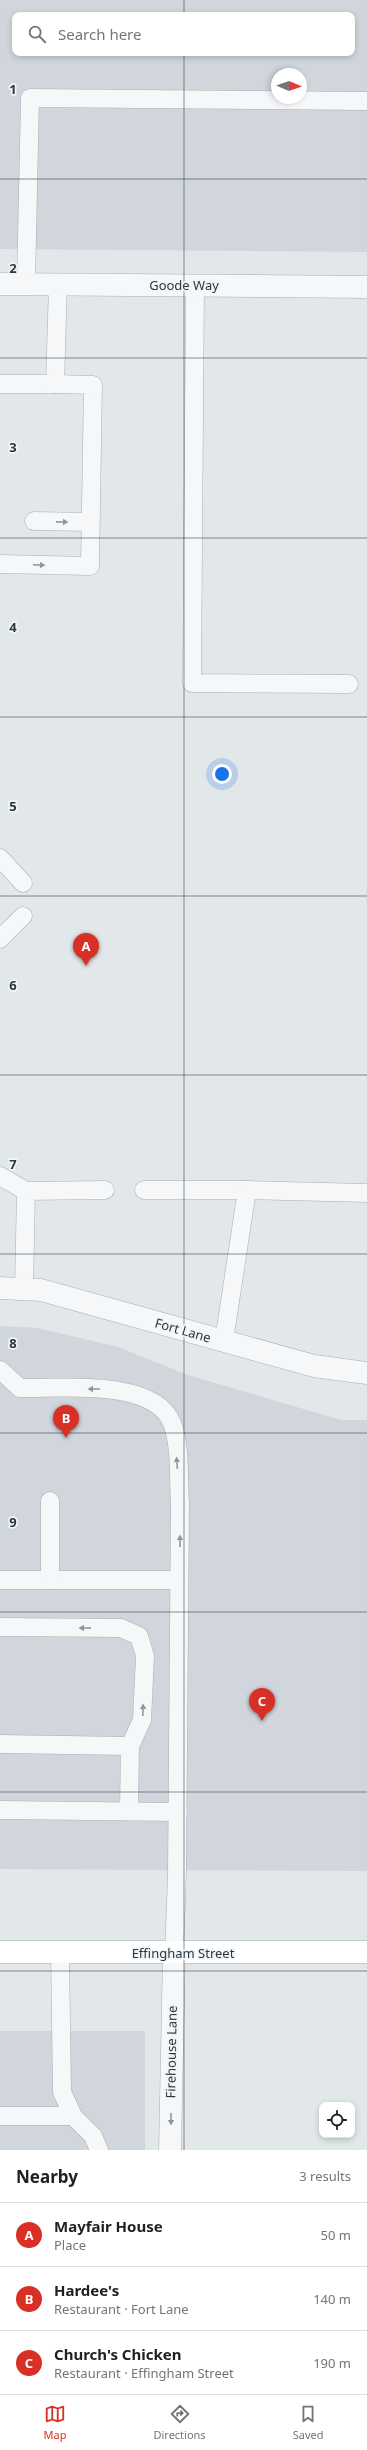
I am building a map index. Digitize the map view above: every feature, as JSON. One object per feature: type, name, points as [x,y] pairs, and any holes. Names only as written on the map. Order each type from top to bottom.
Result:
[{"type":"main road","name":"Effingham Street","points":[[0,1952],[174,1954],[367,1952]]},
{"type":"street","name":"Goode Way","points":[[0,284],[367,287]]},
{"type":"street","name":"Fort Lane","points":[[0,1288],[42,1290],[314,1366],[367,1373]]},
{"type":"street","name":"Firehouse Lane","points":[[170,2150],[174,1954]]},
{"type":"lane","points":[[26,284],[30,98],[367,100]]},
{"type":"lane","points":[[55,384],[58,284]]},
{"type":"lane","points":[[195,285],[192,683],[349,684]]},
{"type":"lane","points":[[0,384],[93,385],[90,566],[0,564]]},
{"type":"lane","points":[[34,521],[90,522]]},
{"type":"lane","points":[[0,858],[23,882]]},
{"type":"lane","points":[[0,939],[24,916]]},
{"type":"lane","points":[[0,1176],[26,1191],[105,1190]]},
{"type":"lane","points":[[144,1190],[247,1190],[367,1193]]},
{"type":"lane","points":[[224,1341],[247,1190]]},
{"type":"lane","points":[[24,1289],[26,1191]]},
{"type":"lane","points":[[0,1370],[20,1388],[125,1391],[145,1398],[162,1408],[172,1423],[176,1440],[180,1502],[178,1812],[174,1954]]},
{"type":"lane","points":[[50,1501],[50,1580]]},
{"type":"lane","points":[[0,1580],[179,1580]]},
{"type":"lane","points":[[0,1626],[121,1628],[139,1636],[145,1656],[142,1720],[130,1746],[129,1811]]},
{"type":"lane","points":[[0,1744],[130,1746]]},
{"type":"lane","points":[[0,1810],[178,1812]]},
{"type":"lane","points":[[60,1953],[62,2092],[72,2116],[93,2136],[99,2150]]},
{"type":"lane","points":[[0,2116],[72,2116]]},
{"type":"shaded area","points":[[0,0],[367,0],[367,252],[0,249]]},
{"type":"shaded area","points":[[0,1326],[38,1328],[118,1347],[188,1375],[341,1420],[367,1420],[367,1871],[0,1869]]},
{"type":"shaded area","points":[[0,2031],[145,2031],[145,2150],[0,2150]]},
{"type":"place","name":"Mayfair House","points":[[86,966]]},
{"type":"place","name":"Hardee's","points":[[66,1438]]},
{"type":"place","name":"Church's Chicken","points":[[262,1721]]}]
